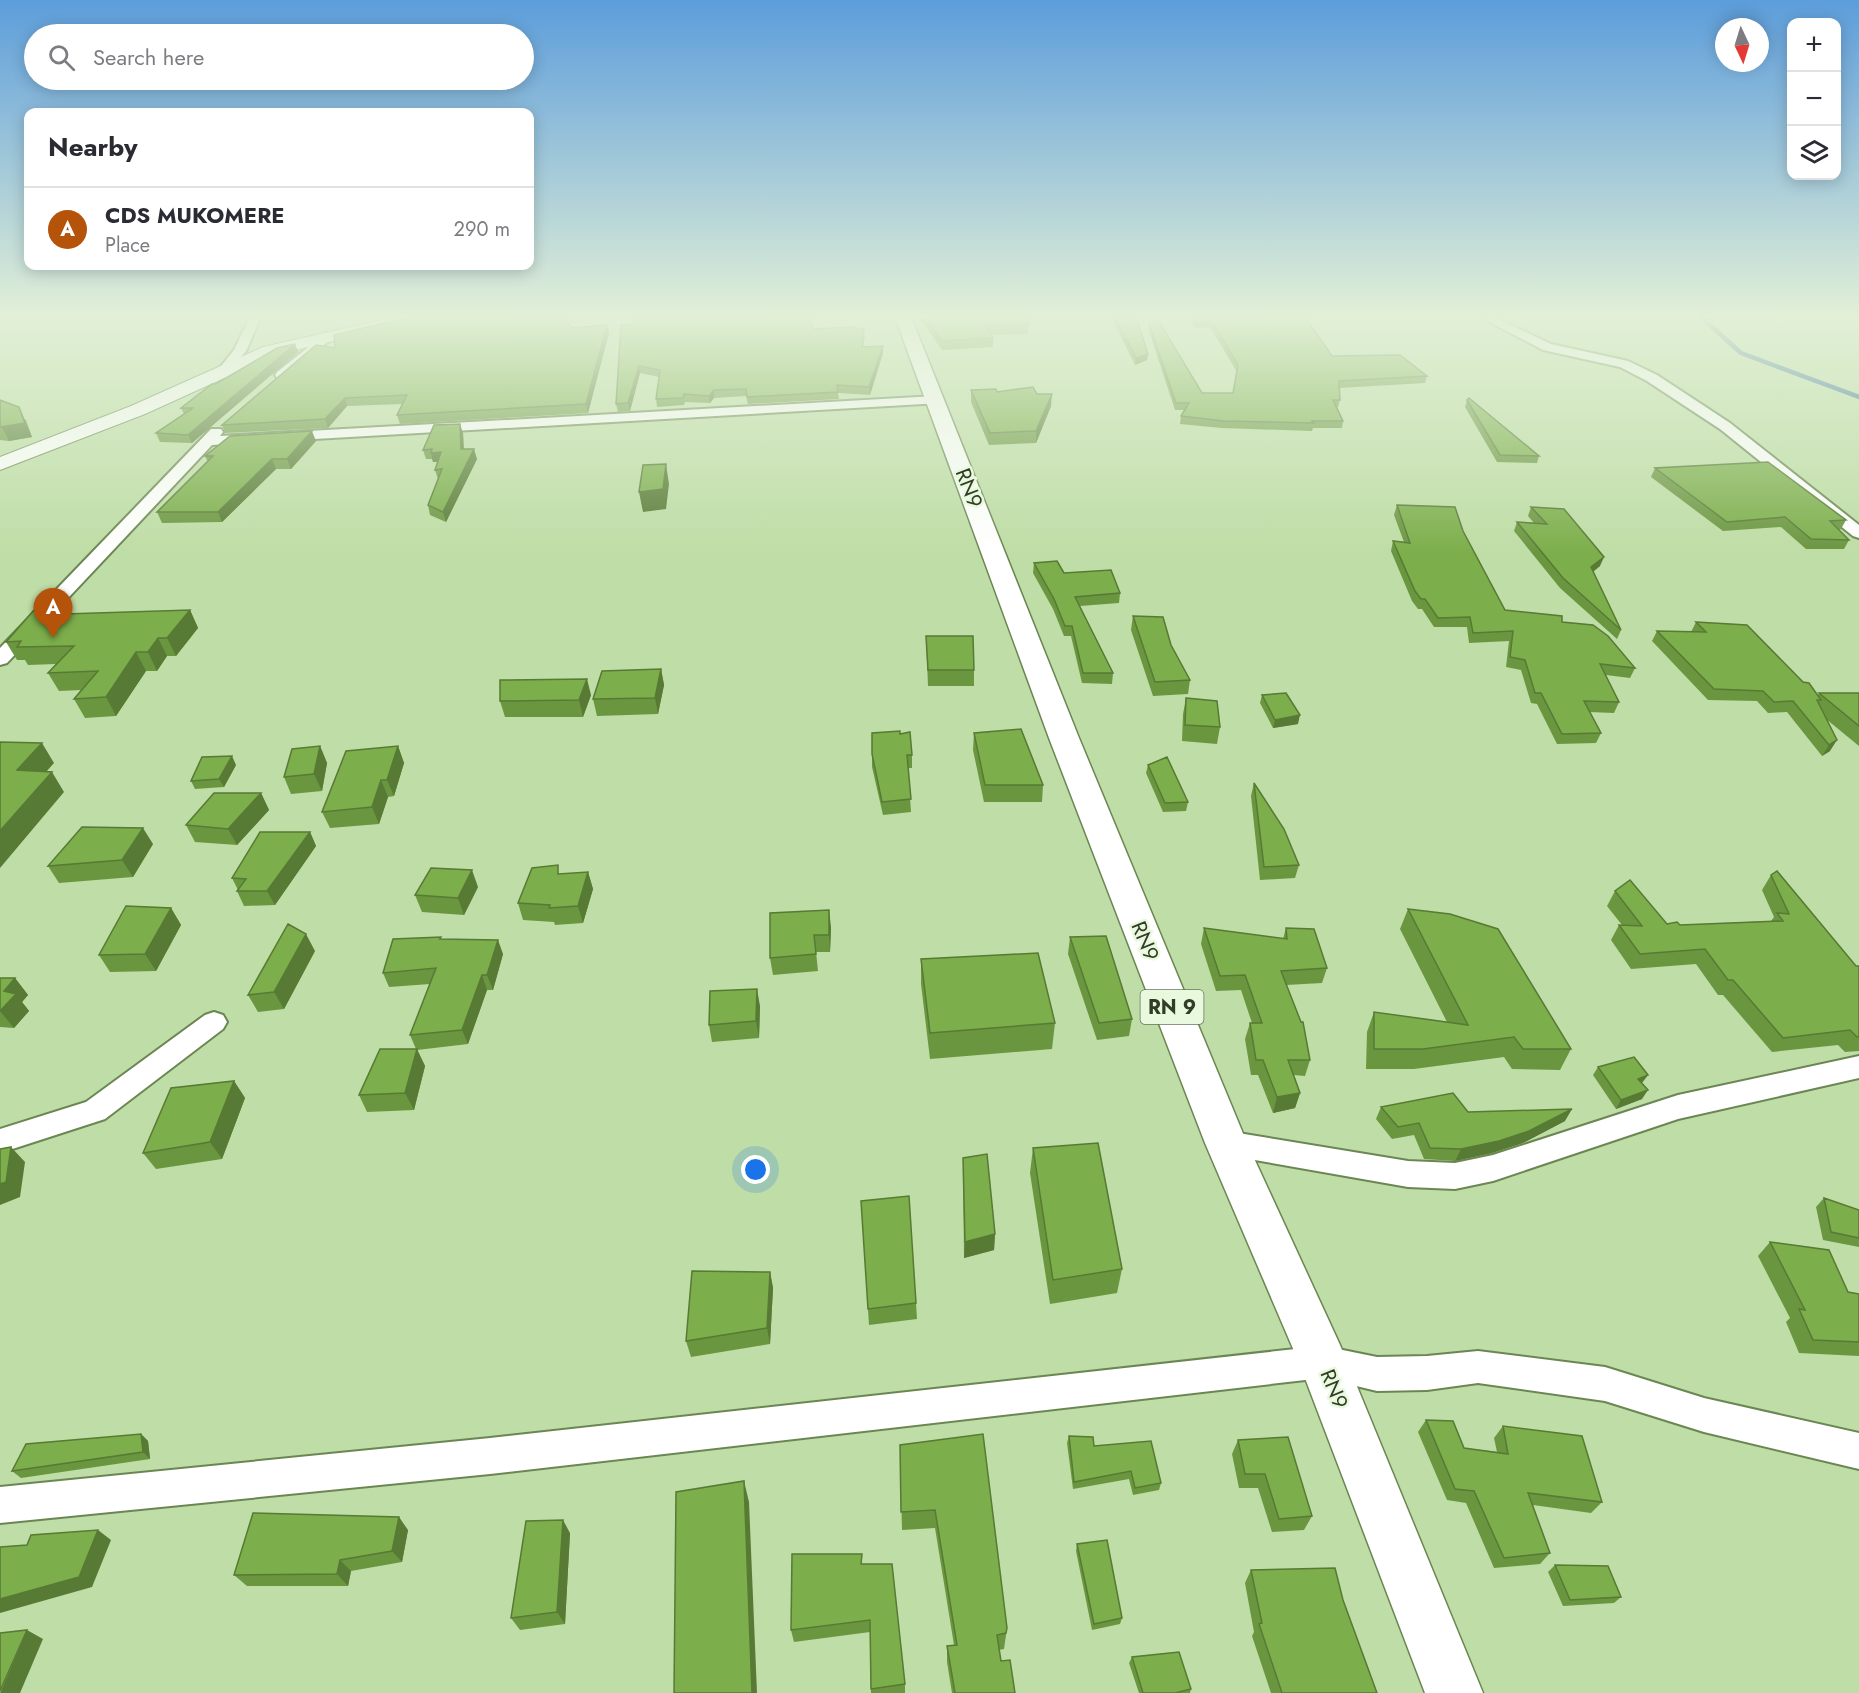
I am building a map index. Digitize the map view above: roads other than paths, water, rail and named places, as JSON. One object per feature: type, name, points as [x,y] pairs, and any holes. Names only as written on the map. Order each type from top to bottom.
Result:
[{"type":"main road","points":[[0,464],[168,396]]},
{"type":"main road","name":"RN9","points":[[934,396],[1064,738],[1226,1143],[1323,1362],[1455,1693]]},
{"type":"street","points":[[1679,396],[1725,426],[1859,533]]},
{"type":"street","points":[[205,441],[936,400]]},
{"type":"street","points":[[0,659],[205,441],[231,419]]},
{"type":"street","points":[[0,1141],[95,1111],[214,1022]]},
{"type":"street","points":[[1226,1143],[1408,1174],[1455,1176],[1493,1168],[1678,1107],[1859,1067]]},
{"type":"street","points":[[0,1505],[490,1456],[1323,1362],[1377,1374],[1426,1373],[1478,1367],[1605,1384],[1704,1415],[1859,1451]]},
{"type":"place","name":"CDS MUKOMERE","points":[[53,638]]}]
